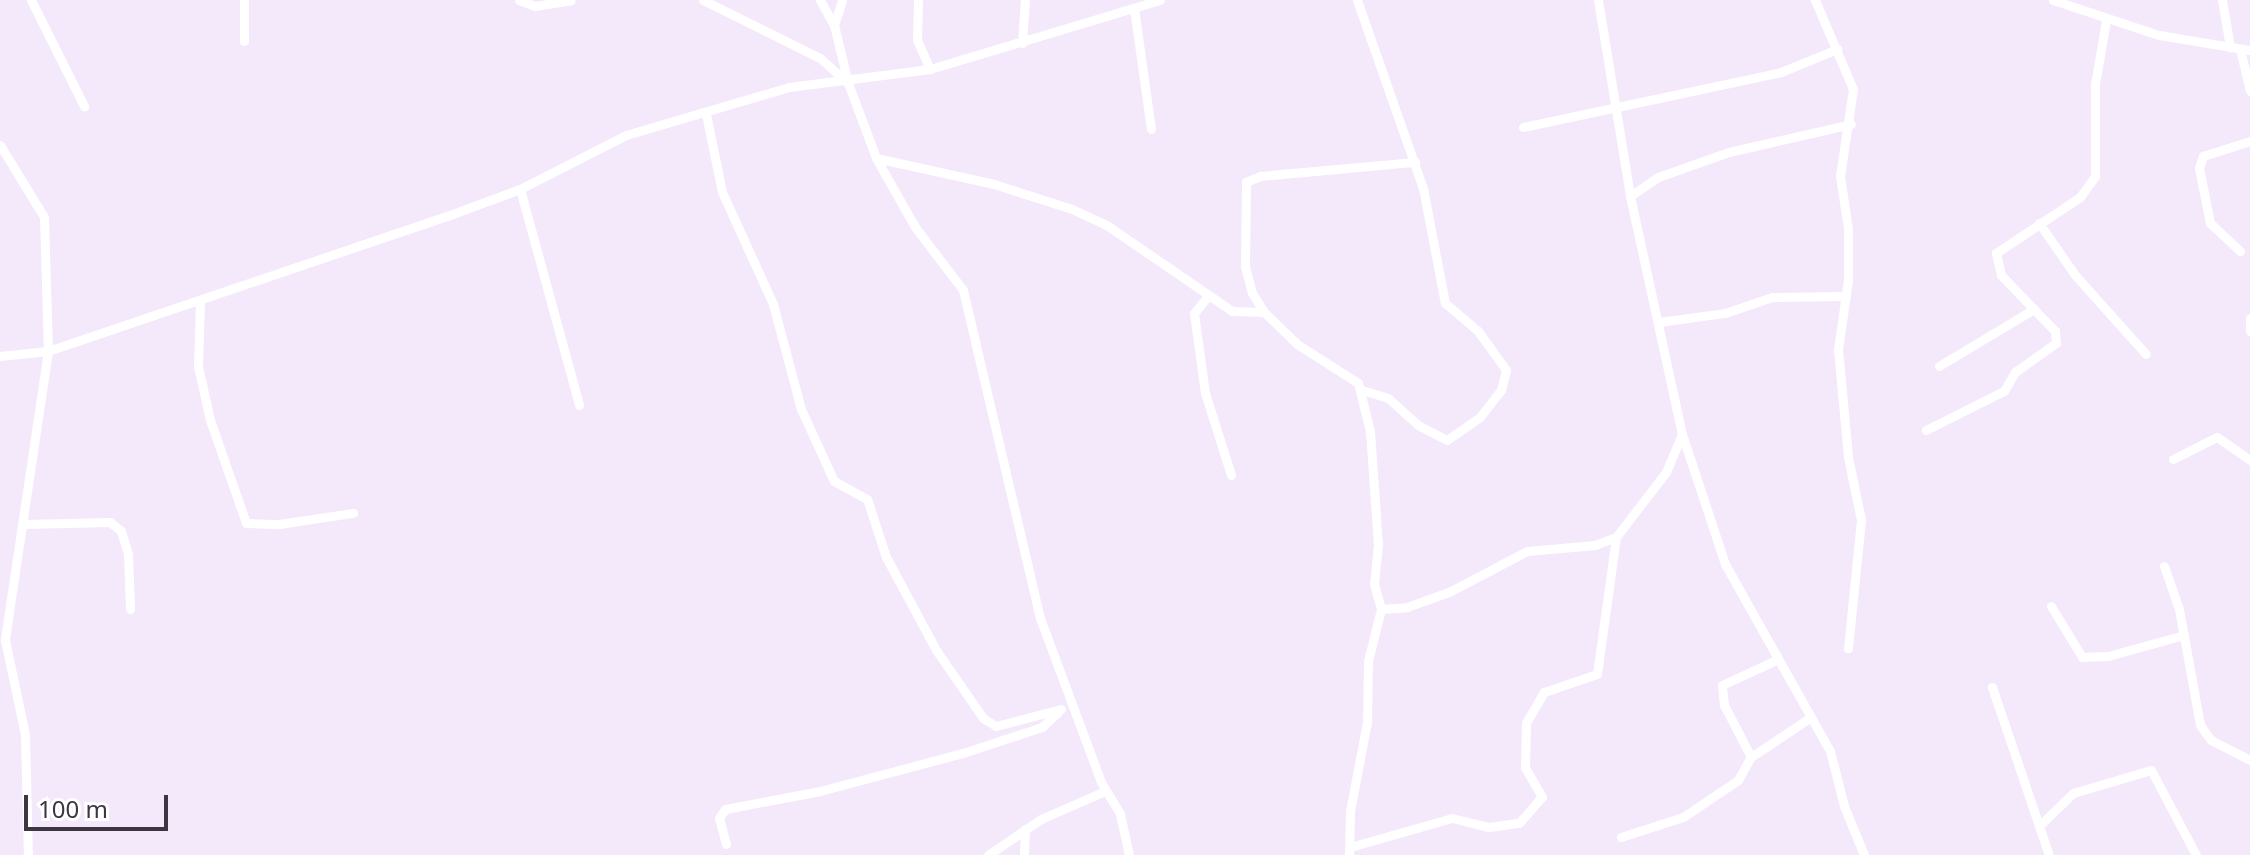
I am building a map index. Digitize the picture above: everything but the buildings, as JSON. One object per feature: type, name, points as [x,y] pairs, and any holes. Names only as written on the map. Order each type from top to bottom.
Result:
[{"type":"street","points":[[31,0],[84,106]]},
{"type":"street","points":[[244,0],[244,41]]},
{"type":"street","points":[[519,0],[535,6],[571,0]]},
{"type":"street","points":[[703,0],[820,58],[848,83]]},
{"type":"street","points":[[820,0],[834,25],[848,83],[876,158],[915,227],[963,290],[1040,618],[1105,791],[1120,814],[1129,855]]},
{"type":"street","points":[[834,25],[842,0]]},
{"type":"street","points":[[918,0],[917,40],[930,69]]},
{"type":"street","points":[[1022,43],[1025,0]]},
{"type":"street","points":[[0,356],[48,351],[200,302],[520,189],[596,147],[789,87],[848,83],[930,69],[1160,0]]},
{"type":"street","points":[[1357,0],[1415,162],[1442,296],[1478,331],[1506,370],[1501,390],[1463,434],[1447,440],[1418,425],[1388,398],[1361,390]]},
{"type":"street","points":[[1598,0],[1630,196],[1682,434],[1725,564],[1808,719],[1830,751],[1864,855]]},
{"type":"street","points":[[1815,0],[1853,89],[1851,124],[1840,176],[1848,229],[1846,296],[1838,349],[1848,457],[1861,520],[1848,648]]},
{"type":"street","points":[[2053,0],[2106,20],[2240,49]]},
{"type":"street","points":[[2222,0],[2240,49],[2250,91]]},
{"type":"street","points":[[1134,8],[1151,129]]},
{"type":"street","points":[[1926,430],[2004,391],[2021,366],[2053,348],[2055,331],[2001,275],[1996,253],[2080,197],[2095,176],[2095,84],[2106,20]]},
{"type":"street","points":[[1523,127],[1781,72],[1837,49]]},
{"type":"street","points":[[706,114],[722,192],[773,304],[801,409],[834,481],[867,499],[886,557],[936,650],[983,718],[996,726],[1061,709]]},
{"type":"street","points":[[1630,196],[1658,177],[1729,152],[1851,124]]},
{"type":"street","points":[[2240,251],[2210,223],[2199,168],[2203,156],[2250,141]]},
{"type":"street","points":[[0,145],[44,217],[48,351],[24,524],[6,620],[5,664],[25,735],[28,855]]},
{"type":"street","points":[[876,158],[994,184],[1072,209],[1108,226],[1232,311],[1264,312]]},
{"type":"street","points":[[1415,162],[1260,176],[1246,182],[1245,266],[1252,293],[1264,312],[1297,344],[1354,377],[1361,390],[1370,431],[1378,544],[1374,584],[1381,609],[1368,661],[1367,722],[1350,811],[1350,851],[1452,818],[1489,827],[1519,823],[1542,797],[1525,768],[1526,723],[1544,692],[1597,674],[1616,537],[1666,472],[1682,434]]},
{"type":"street","points":[[520,189],[579,405]]},
{"type":"street","points":[[2039,223],[2075,275],[2146,354]]},
{"type":"street","points":[[1208,296],[1194,313],[1205,393],[1231,475]]},
{"type":"street","points":[[1659,322],[1725,313],[1772,297],[1846,296]]},
{"type":"street","points":[[200,302],[198,366],[210,420],[246,523],[279,524],[353,513]]},
{"type":"street","points":[[1939,366],[2034,309]]},
{"type":"street","points":[[2250,318],[2250,331]]},
{"type":"street","points":[[2173,459],[2217,437],[2250,460]]},
{"type":"street","points":[[24,524],[110,522],[121,531],[128,554],[130,609]]},
{"type":"street","points":[[1381,609],[1407,607],[1449,592],[1504,558],[1527,551],[1595,545],[1616,537]]},
{"type":"street","points":[[2164,566],[2184,635],[2204,733],[2250,760]]},
{"type":"street","points":[[2051,606],[2082,657],[2108,656],[2184,635]]},
{"type":"street","points":[[1751,757],[1724,705],[1722,685],[1776,660]]},
{"type":"street","points":[[1992,687],[2049,855]]},
{"type":"street","points":[[726,844],[719,818],[725,809],[820,791],[963,753],[1042,727],[1070,698]]},
{"type":"street","points":[[1621,837],[1683,817],[1729,788],[1751,757],[1808,719]]},
{"type":"street","points":[[2040,825],[2073,793],[2151,770],[2196,855]]},
{"type":"street","points":[[988,855],[1025,829],[1105,791]]},
{"type":"street","points":[[1024,855],[1025,829]]}]
